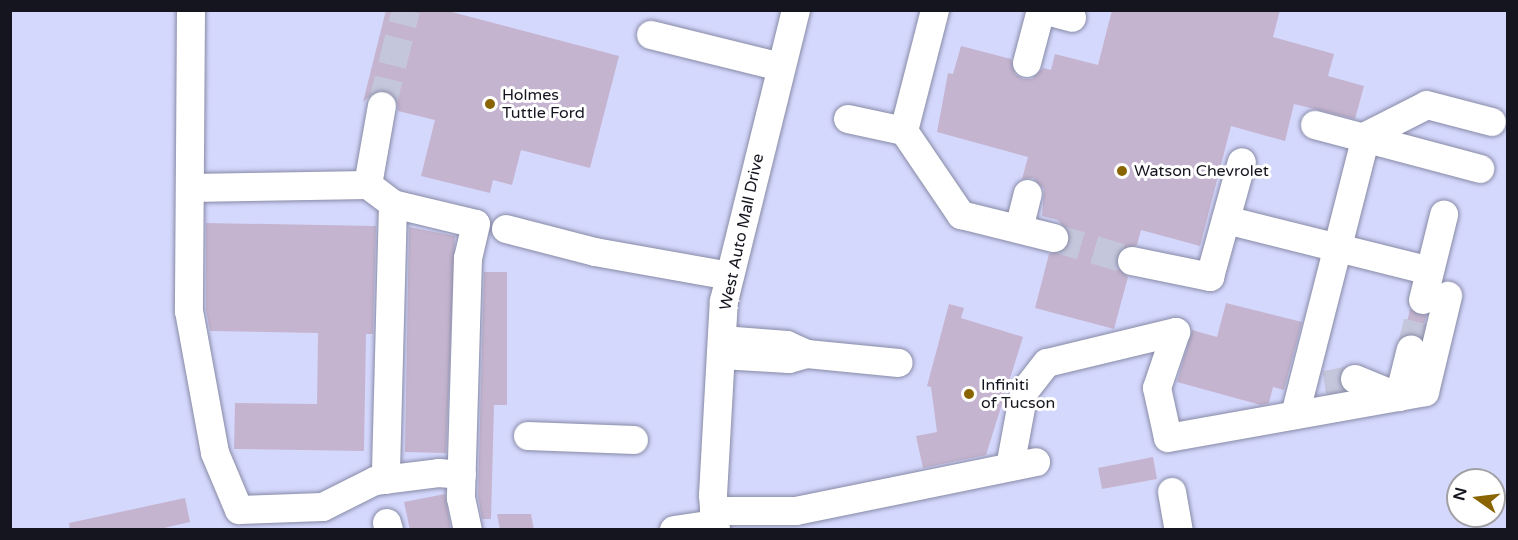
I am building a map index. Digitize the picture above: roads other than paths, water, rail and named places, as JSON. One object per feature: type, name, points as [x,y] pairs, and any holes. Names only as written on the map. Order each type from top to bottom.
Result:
[{"type":"street","points":[[191,10],[189,311],[215,453],[239,510],[323,507],[386,480],[439,473],[462,475]]},
{"type":"street","name":"West Auto Mall Drive","points":[[715,521],[721,348],[730,276],[796,10]]},
{"type":"street","points":[[1027,63],[1033,11],[1071,18]]},
{"type":"street","points":[[904,131],[931,15]]},
{"type":"street","points":[[651,35],[781,67]]},
{"type":"street","points":[[1307,397],[1338,248],[1366,136],[1427,105],[1492,122]]},
{"type":"street","points":[[368,185],[382,106]]},
{"type":"street","points":[[848,119],[904,131],[961,215],[1054,238]]},
{"type":"street","points":[[1315,125],[1366,136],[1480,169]]},
{"type":"street","points":[[1132,261],[1210,277],[1242,162]]},
{"type":"street","points":[[190,188],[368,185],[393,204],[476,224],[468,258],[461,498],[468,530]]},
{"type":"street","points":[[1019,229],[1028,194]]},
{"type":"street","points":[[386,480],[393,204]]},
{"type":"street","points":[[674,530],[715,521],[796,511],[1023,465],[1018,411],[1038,370],[1047,363],[1176,332],[1157,388],[1168,438],[1307,397],[1399,397],[1425,392],[1435,298],[1430,271],[1444,215]]},
{"type":"street","points":[[1226,220],[1430,271]]},
{"type":"street","points":[[507,229],[595,252],[730,276]]},
{"type":"street","points":[[721,348],[787,345],[807,354],[899,363]]},
{"type":"street","points":[[1399,397],[1411,349]]},
{"type":"street","points":[[1355,379],[1399,397]]},
{"type":"street","points":[[528,436],[634,441]]},
{"type":"street","points":[[1172,492],[1179,530]]},
{"type":"tunnel","points":[[382,106],[406,10]]},
{"type":"tunnel","points":[[1054,238],[1132,261]]},
{"type":"tunnel","points":[[1411,349],[1423,300]]},
{"type":"tunnel","points":[[1325,385],[1355,379]]},
{"type":"place","name":"Holmes Tuttle Ford","points":[[490,104]]},
{"type":"place","name":"Watson Chevrolet","points":[[1122,171]]},
{"type":"place","name":"Infiniti of Tucson","points":[[969,394]]}]
